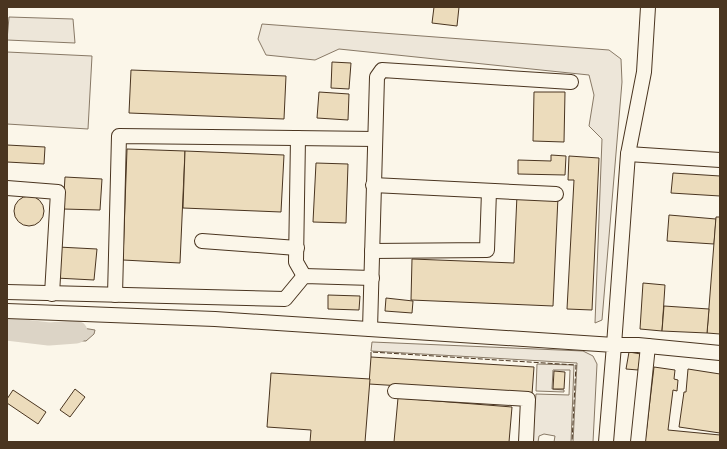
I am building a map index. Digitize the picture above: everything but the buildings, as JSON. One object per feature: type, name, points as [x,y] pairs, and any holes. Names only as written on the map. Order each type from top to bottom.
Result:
[{"type":"street","points":[[606,442],[628,154],[644,72],[648,7]]},
{"type":"street","points":[[370,329],[377,77],[382,70],[571,82]]},
{"type":"street","points":[[115,295],[119,136],[375,139]]},
{"type":"street","points":[[298,138],[296,262],[304,276]]},
{"type":"street","points":[[628,154],[720,160]]},
{"type":"street","points":[[373,185],[556,194]]},
{"type":"street","points":[[7,188],[58,192],[52,294]]},
{"type":"street","points":[[372,251],[487,250],[489,191]]},
{"type":"street","points":[[202,241],[297,248]]},
{"type":"street","points":[[7,292],[285,299],[304,276]]},
{"type":"street","points":[[304,276],[372,278]]},
{"type":"street","points":[[7,311],[215,319],[648,346],[720,353]]},
{"type":"street","points":[[638,442],[648,346]]},
{"type":"street","points":[[395,391],[528,399],[526,442]]},
{"type":"shaded area","points":[[9,17],[73,19],[75,43],[7,40]]},
{"type":"shaded area","points":[[262,24],[609,50],[621,59],[622,82],[602,320],[595,323],[602,139],[589,126],[594,95],[589,75],[339,49],[315,60],[266,55],[258,39]]},
{"type":"shaded area","points":[[7,52],[92,56],[88,129],[7,124]]},
{"type":"shaded area","points":[[7,325],[42,326],[33,338],[7,335]]},
{"type":"shaded area","points":[[51,325],[95,330],[94,334],[86,341],[57,339],[39,341]]},
{"type":"shaded area","points":[[372,342],[583,351],[593,356],[597,364],[593,442],[573,442],[577,363],[371,351]]},
{"type":"shaded area","points":[[537,364],[574,365],[571,442],[554,442],[555,436],[544,434],[539,436],[538,442],[532,442],[536,394],[569,395],[570,370],[553,370],[552,389],[564,390],[564,392],[536,391]]},
{"type":"waterway","points":[[7,329],[49,334],[76,332]]},
{"type":"fence","points":[[371,357],[371,352],[576,365],[572,442]]}]
